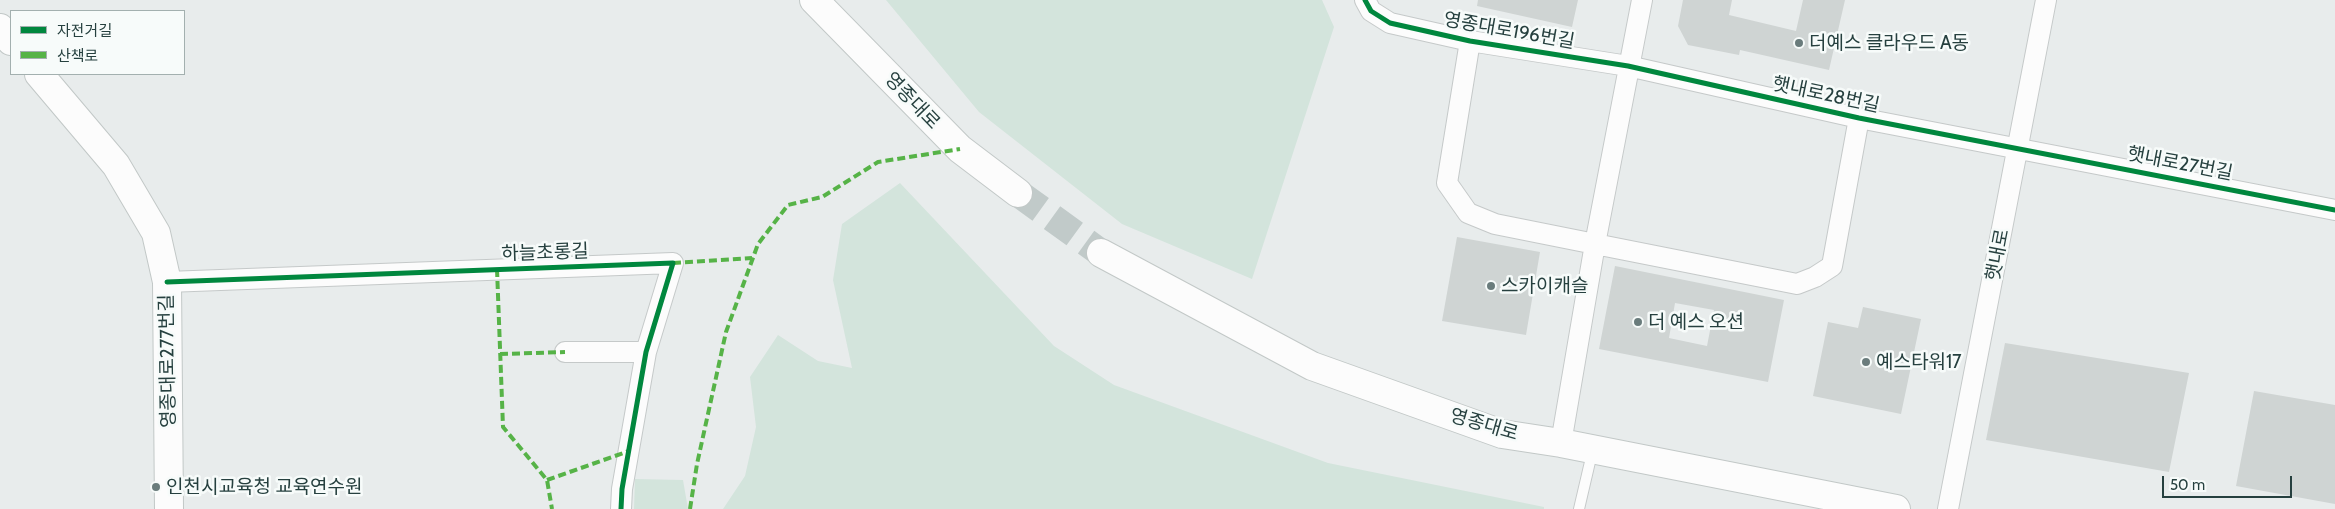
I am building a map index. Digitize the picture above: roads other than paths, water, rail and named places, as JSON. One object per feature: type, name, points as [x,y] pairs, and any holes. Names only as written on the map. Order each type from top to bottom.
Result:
[{"type":"main road","name":"영종대로","points":[[814,0],[960,150],[1018,193]]},
{"type":"main road","points":[[0,28],[10,40]]},
{"type":"main road","name":"영종대로277번길","points":[[40,75],[116,164],[156,232],[167,282],[169,509]]},
{"type":"main road","name":"영종대로","points":[[1101,253],[1312,366],[1502,434],[1593,449],[1896,509]]},
{"type":"street","name":"영종대로196번길","points":[[1366,0],[1371,12],[1390,24],[1470,41],[1628,66]]},
{"type":"street","points":[[1561,443],[1595,244],[1642,0]]},
{"type":"street","name":"햇내로","points":[[1948,509],[2046,0]]},
{"type":"street","points":[[1470,41],[1447,183],[1468,214],[1495,224],[1595,244],[1797,284],[1815,277],[1832,266],[1858,118]]},
{"type":"street","name":"햇내로28번길","points":[[1628,66],[1858,118],[2019,148]]},
{"type":"street","name":"햇내로27번길","points":[[2019,148],[2335,210]]},
{"type":"street","name":"하늘초롱길","points":[[167,282],[672,263],[646,352],[622,489],[621,509]]},
{"type":"street","points":[[565,352],[646,352]]},
{"type":"lane","points":[[1579,509],[1593,449]]},
{"type":"tunnel","points":[[1018,193],[1101,253]]},
{"type":"place","name":"더예스 클라우드 A동","points":[[1799,43]]},
{"type":"place","name":"스카이캐슬","points":[[1491,286]]},
{"type":"place","name":"더 예스 오션","points":[[1638,322]]},
{"type":"place","name":"예스타워17","points":[[1866,362]]},
{"type":"place","name":"인천시교육청 교육연수원","points":[[156,487]]}]
